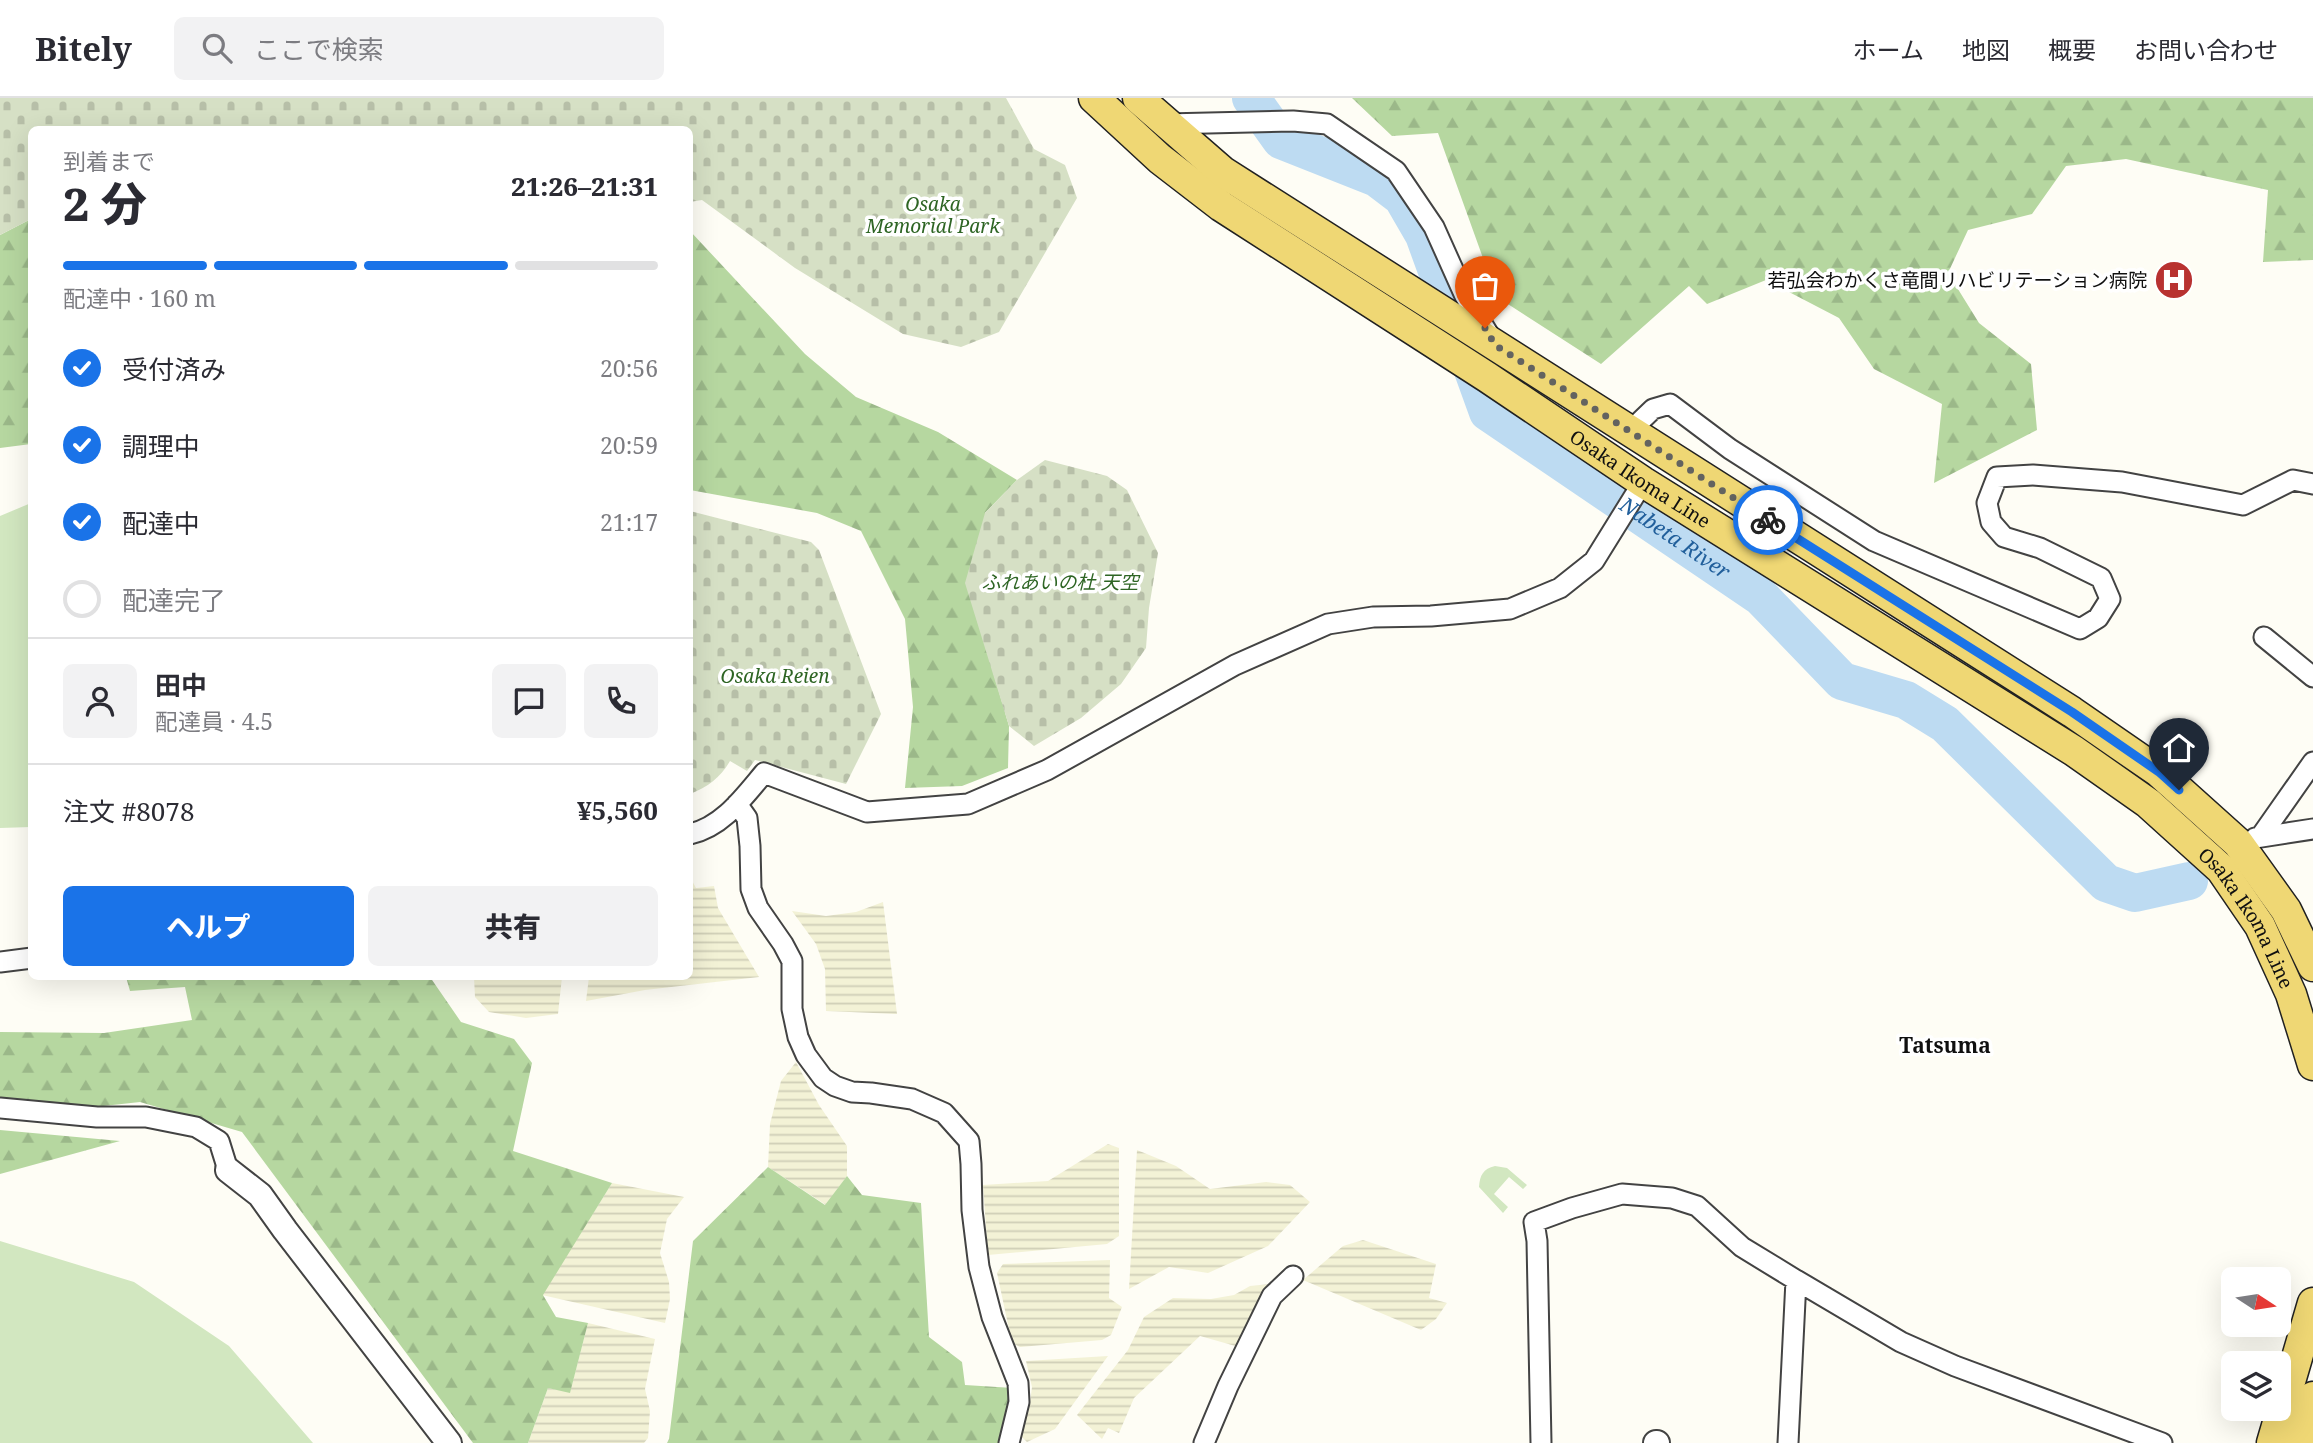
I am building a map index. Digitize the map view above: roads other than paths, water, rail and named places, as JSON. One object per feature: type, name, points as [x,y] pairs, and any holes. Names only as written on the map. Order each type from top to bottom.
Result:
[{"type":"main road","name":"Osaka Ikoma Line","points":[[1094,98],[1160,159],[1221,205],[1487,377],[1639,489],[2074,751],[2148,803],[2221,869],[2260,926],[2291,994],[2313,1065]]},
{"type":"main road","name":"Osaka Ikoma Line","points":[[1138,98],[1223,172],[2072,712],[2159,772],[2250,840],[2313,966]]},
{"type":"main road","points":[[2272,1443],[2313,1303]]},
{"type":"main road","points":[[2300,1443],[2313,1397]]},
{"type":"street","points":[[1166,124],[1293,121],[1327,124],[1396,171],[1434,227],[1483,337]]},
{"type":"street","points":[[1629,432],[1653,409],[1671,404],[1730,449],[1874,541],[2080,629],[2098,618],[2110,599],[2101,578],[2040,548],[2004,537],[1991,522],[1987,503],[1997,477],[2033,475],[2122,482],[2244,505],[2293,480],[2313,484]]},
{"type":"street","points":[[693,833],[731,813],[764,774],[867,812],[968,804],[1047,770],[1235,665],[1328,624],[1373,617],[1431,616],[1510,609],[1560,588],[1594,561],[1639,489]]},
{"type":"street","points":[[2264,637],[2313,677]]},
{"type":"street","points":[[2250,840],[2313,762]]},
{"type":"street","points":[[737,804],[747,818],[751,889],[758,908],[792,961],[792,1009],[798,1037],[806,1055],[823,1078],[835,1086],[852,1092],[912,1099],[944,1113],[969,1141],[972,1210],[979,1268],[992,1317],[1018,1383],[1019,1402],[1009,1443]]},
{"type":"street","points":[[2250,840],[2313,829]]},
{"type":"street","points":[[0,962],[28,958]]},
{"type":"street","points":[[0,1108],[97,1117],[146,1117],[196,1127],[219,1141],[228,1170],[260,1195],[449,1443]]},
{"type":"street","points":[[1541,1443],[1537,1241],[1534,1223],[1572,1208],[1622,1194],[1672,1198],[1697,1206],[1742,1247],[1901,1342],[1955,1366],[2162,1443]]},
{"type":"street","points":[[1205,1443],[1228,1385],[1272,1296],[1293,1276]]},
{"type":"street","points":[[1788,1443],[1796,1280]]},
{"type":"waterway","name":"Nabeta River","points":[[1251,98],[1281,140],[1377,178],[1402,197],[1424,235],[1488,412],[1761,597],[1842,681],[1906,700],[1945,724],[2106,883],[2135,893],[2189,881]]},
{"type":"place","name":"若弘会わかくさ竜間リハビリテーション病院","points":[[2174,280]]},
{"type":"district","name":"Tatsuma","points":[[1945,1046]]},
{"type":"park label","name":"Osaka Memorial Park","points":[[933,215]]},
{"type":"park label","name":"ふれあいの杜 天空","points":[[1060,582]]},
{"type":"park label","name":"Osaka Reien","points":[[775,676]]}]
